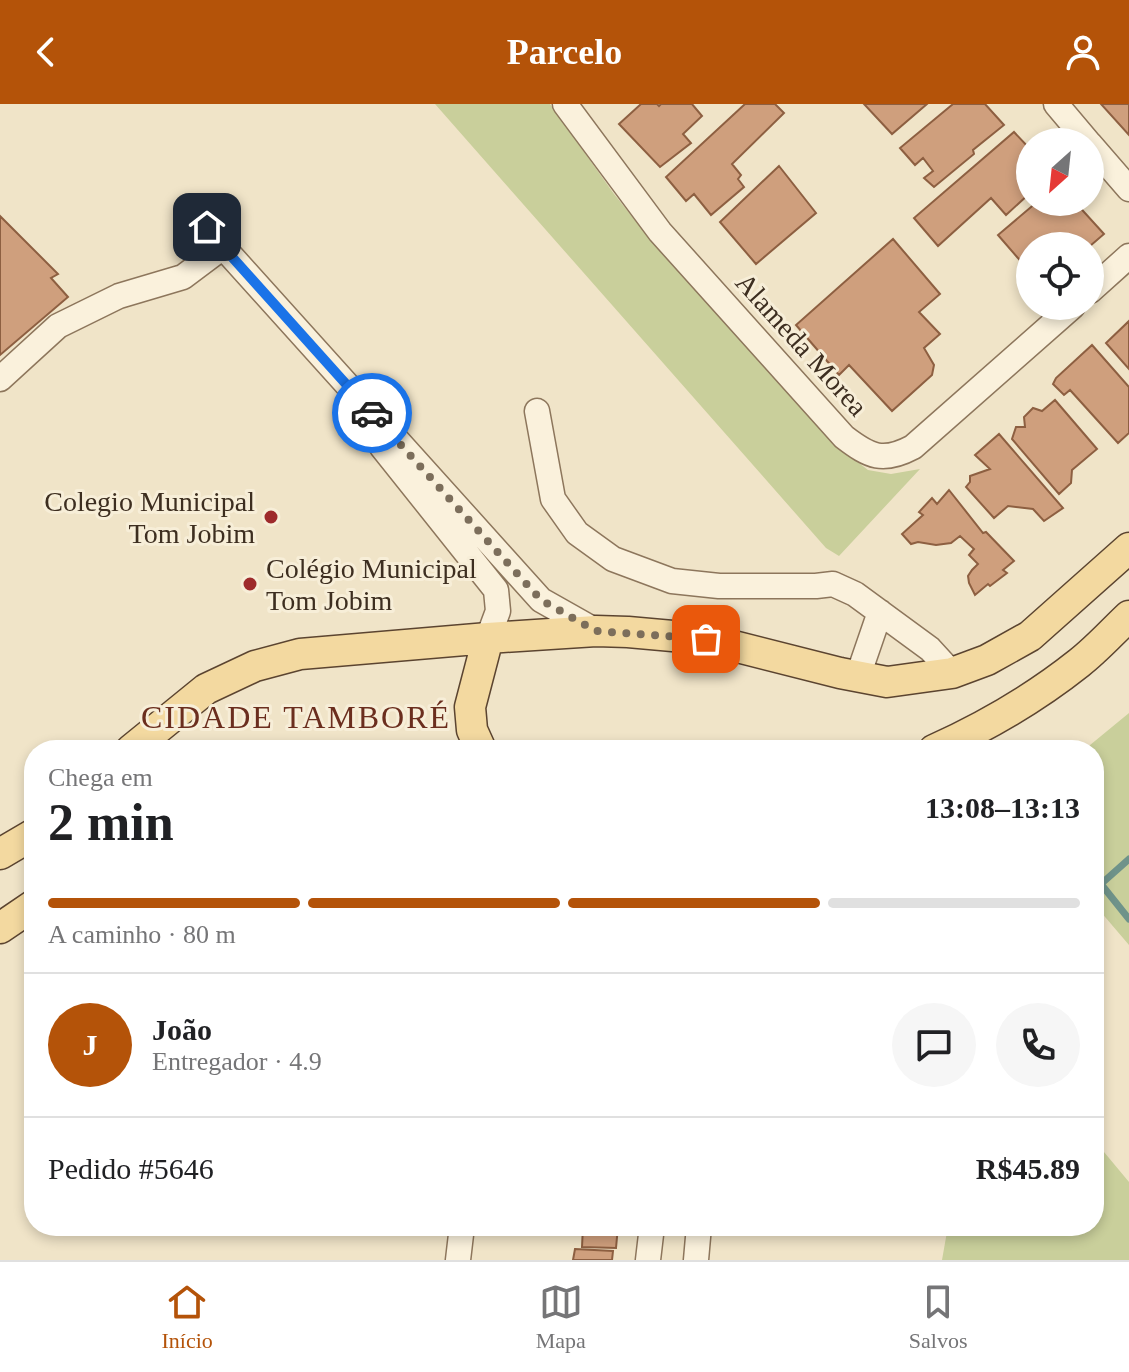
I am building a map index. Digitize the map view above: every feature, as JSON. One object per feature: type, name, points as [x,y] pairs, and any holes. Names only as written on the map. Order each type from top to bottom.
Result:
[{"type":"main road","points":[[143,740],[206,689],[255,666],[300,654],[488,638],[596,631],[706,639],[887,682],[952,673],[987,660],[1030,636],[1129,548]]},
{"type":"main road","points":[[956,740],[976,731],[1079,663],[1129,616]]},
{"type":"main road","points":[[476,740],[472,730],[470,707],[488,638]]},
{"type":"main road","points":[[0,854],[24,840]]},
{"type":"main road","points":[[0,928],[24,912]]},
{"type":"street","name":"Alameda Morea","points":[[565,104],[660,232],[844,437],[873,456],[901,453],[913,447],[1057,320]]},
{"type":"street","points":[[1056,104],[1076,128]]},
{"type":"street","points":[[1104,160],[1129,189]]},
{"type":"street","points":[[207,227],[541,600],[596,631]]},
{"type":"street","points":[[0,379],[58,326],[119,296],[183,277],[223,247]]},
{"type":"street","points":[[1104,278],[1129,256]]},
{"type":"street","points":[[366,407],[382,447],[496,590],[498,611],[488,638]]},
{"type":"street","points":[[537,411],[553,499],[577,533],[613,559],[672,581],[719,586],[833,584],[855,594],[930,649],[952,673]]},
{"type":"street","points":[[858,676],[880,612]]},
{"type":"street","points":[[458,1260],[461,1236]]},
{"type":"street","points":[[648,1260],[651,1236]]},
{"type":"street","points":[[696,1260],[698,1236]]},
{"type":"green space","points":[[435,104],[550,104],[614,194],[655,245],[842,450],[868,470],[891,474],[920,469],[839,556],[826,548]]},
{"type":"green space","points":[[1129,713],[1129,945],[1104,916],[1104,740],[1096,740]]},
{"type":"green space","points":[[1104,1152],[1129,1182],[1129,1260],[942,1260],[946,1236],[1104,1236]]},
{"type":"building","points":[[641,104],[692,104],[702,116],[683,134],[691,143],[660,167],[619,124]]},
{"type":"building","points":[[745,104],[775,104],[784,113],[732,164],[741,175],[738,179],[744,187],[711,215],[694,194],[686,201],[666,177]]},
{"type":"building","points":[[864,104],[927,104],[892,134]]},
{"type":"building","points":[[953,104],[985,104],[1004,125],[934,187],[924,178],[933,171],[923,158],[915,165],[900,148]]},
{"type":"building","points":[[1101,104],[1129,104],[1129,135]]},
{"type":"building","points":[[1014,132],[1016,134],[1016,206],[1006,215],[991,198],[938,246],[914,218]]},
{"type":"building","points":[[779,166],[816,213],[756,264],[720,222]]},
{"type":"building","points":[[0,216],[58,274],[51,278],[68,297],[0,355]]},
{"type":"building","points":[[1020,216],[1088,216],[1102,232],[1016,232],[1016,256],[998,235]]},
{"type":"building","points":[[893,239],[940,294],[919,312],[940,334],[924,348],[934,365],[932,375],[892,411],[849,365],[839,375],[796,325]]},
{"type":"building","points":[[1129,321],[1129,369],[1106,343]]},
{"type":"building","points":[[1092,345],[1129,387],[1129,433],[1118,443],[1070,390],[1064,395],[1053,384]]},
{"type":"building","points":[[1055,400],[1097,449],[1072,470],[1071,483],[1059,494],[1012,439],[1016,427],[1025,427],[1024,417],[1033,408],[1042,411]]},
{"type":"building","points":[[999,434],[1063,508],[1044,521],[1033,509],[1008,506],[994,518],[966,487],[970,476],[990,469],[975,455]]},
{"type":"building","points":[[949,490],[983,533],[986,532],[1014,561],[1003,570],[1007,573],[975,595],[968,576],[978,564],[969,555],[974,549],[960,536],[951,543],[936,545],[911,544],[902,534],[923,515],[919,512],[932,498],[937,504]]},
{"type":"building","points":[[583,1236],[617,1236],[616,1248],[582,1247]]},
{"type":"building","points":[[575,1249],[613,1251],[612,1260],[573,1260]]},
{"type":"waterway","points":[[1104,881],[1129,859]]},
{"type":"waterway","points":[[1104,888],[1129,919]]},
{"type":"way so far","points":[[372,413],[541,600],[596,631],[706,639]]},
{"type":"place","name":"Colegio Municipal Tom Jobim","points":[[271,517]]},
{"type":"place","name":"Colégio Municipal Tom Jobim","points":[[250,584]]},
{"type":"district","name":"CIDADE TAMBORÉ","points":[[296,717]]},
{"type":"route","points":[[207,227],[372,413]]}]
